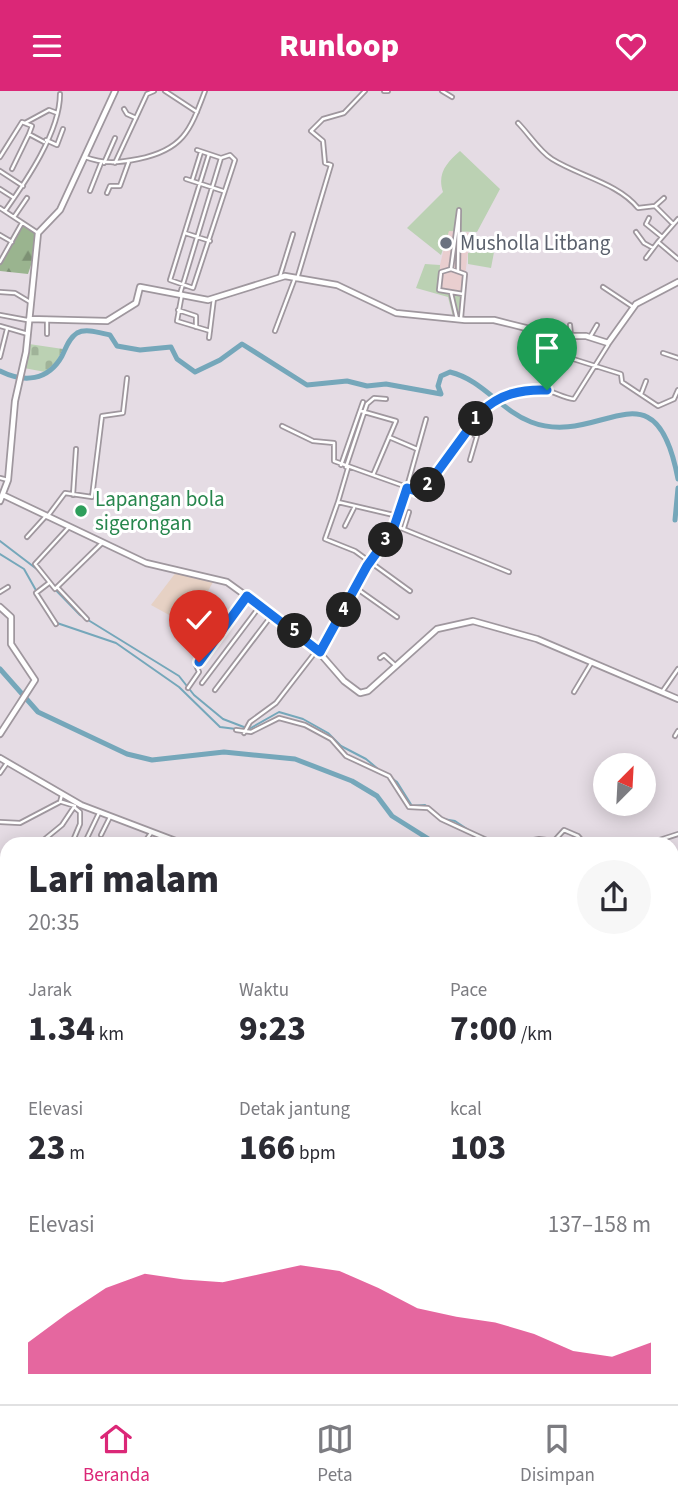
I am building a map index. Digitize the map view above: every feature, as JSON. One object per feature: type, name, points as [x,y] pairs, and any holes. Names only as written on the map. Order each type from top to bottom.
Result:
[{"type":"street","points":[[115,91],[58,212],[44,223],[38,233],[35,283],[30,302],[8,480],[1,498],[150,564],[222,579],[319,651],[344,681],[361,694],[368,691],[437,629],[471,621],[537,639],[678,699]]},
{"type":"street","points":[[115,163],[147,94],[153,91]]},
{"type":"street","points":[[165,91],[197,112]]},
{"type":"street","points":[[172,96],[174,91]]},
{"type":"street","points":[[84,156],[102,163],[115,163],[170,149],[190,129],[205,91]]},
{"type":"street","points":[[275,331],[296,278],[331,166],[325,163],[323,141],[311,131],[323,118],[344,113],[365,91]]},
{"type":"street","points":[[442,91],[452,97]]},
{"type":"street","points":[[5,211],[35,169],[57,113],[60,94]]},
{"type":"street","points":[[124,109],[127,114],[136,118]]},
{"type":"street","points":[[0,156],[22,123],[49,110],[57,113]]},
{"type":"street","points":[[12,169],[32,126],[25,123]]},
{"type":"street","points":[[518,123],[552,159],[586,173],[632,199],[638,208],[655,206],[664,198]]},
{"type":"street","points":[[29,134],[57,145],[63,129]]},
{"type":"street","points":[[90,191],[115,138]]},
{"type":"street","points":[[192,181],[199,151],[221,158],[230,155],[234,159],[195,287],[170,280],[208,154]]},
{"type":"street","points":[[210,331],[177,321],[182,285],[221,158]]},
{"type":"street","points":[[107,193],[109,186],[120,186],[129,161]]},
{"type":"street","points":[[0,171],[23,186]]},
{"type":"street","points":[[186,179],[225,191]]},
{"type":"street","points":[[0,189],[14,198]]},
{"type":"street","points":[[14,217],[27,198]]},
{"type":"street","points":[[655,206],[673,224]]},
{"type":"street","points":[[0,208],[38,233]]},
{"type":"street","points":[[458,233],[459,210],[455,265],[458,270]]},
{"type":"street","points":[[649,218],[646,223],[662,237]]},
{"type":"street","points":[[646,258],[678,219]]},
{"type":"street","points":[[0,262],[1,256],[23,223]]},
{"type":"street","points":[[636,232],[644,243],[653,248]]},
{"type":"street","points":[[185,233],[210,241]]},
{"type":"street","points":[[280,276],[293,234]]},
{"type":"street","points":[[0,235],[12,241]]},
{"type":"street","points":[[658,242],[678,259]]},
{"type":"street","points":[[451,269],[455,265]]},
{"type":"street","points":[[459,320],[463,294],[465,274],[451,269],[441,272],[439,289],[463,294]]},
{"type":"street","points":[[0,315],[29,320],[111,320],[136,303],[141,287],[205,300],[280,276],[337,285],[393,312],[459,320],[494,320],[558,336],[590,337],[609,343]]},
{"type":"street","points":[[282,426],[313,441],[334,443],[334,461],[347,468],[423,491],[481,412],[499,398],[508,393],[537,389],[574,399],[593,366],[634,307],[644,298],[662,293],[678,282]]},
{"type":"street","points":[[603,287],[634,307]]},
{"type":"street","points":[[0,292],[14,292],[30,302]]},
{"type":"street","points":[[451,293],[459,320]]},
{"type":"street","points":[[209,338],[214,298]]},
{"type":"street","points":[[178,310],[196,316],[196,327]]},
{"type":"street","points":[[47,319],[47,334]]},
{"type":"street","points":[[570,325],[571,335]]},
{"type":"street","points":[[590,337],[597,325]]},
{"type":"street","points":[[0,326],[28,334]]},
{"type":"street","points":[[530,328],[523,347],[560,365]]},
{"type":"street","points":[[0,357],[7,329]]},
{"type":"street","points":[[663,353],[678,358]]},
{"type":"street","points":[[570,358],[621,374],[623,383],[660,407],[674,398],[678,390]]},
{"type":"street","points":[[27,537],[64,493],[92,497],[102,417],[123,413],[127,378]]},
{"type":"street","points":[[642,394],[646,381]]},
{"type":"street","points":[[341,465],[363,412],[372,399],[386,399]]},
{"type":"street","points":[[363,402],[363,412],[325,540],[353,550],[410,591]]},
{"type":"street","points":[[363,412],[395,420],[373,475]]},
{"type":"street","points":[[244,733],[247,727],[278,701],[319,651],[371,562],[396,526],[426,419]]},
{"type":"street","points":[[466,432],[477,436],[470,460]]},
{"type":"street","points":[[389,437],[417,449]]},
{"type":"street","points":[[73,495],[76,449]]},
{"type":"street","points":[[0,478],[8,480]]},
{"type":"street","points":[[338,502],[354,508],[398,516]]},
{"type":"street","points":[[345,526],[354,508]]},
{"type":"street","points":[[404,528],[409,512]]},
{"type":"street","points":[[396,526],[509,572]]},
{"type":"street","points":[[68,528],[35,561],[49,583],[58,588],[87,619]]},
{"type":"street","points":[[58,588],[102,543]]},
{"type":"street","points":[[49,583],[37,592],[56,624]]},
{"type":"street","points":[[0,592],[8,587]]},
{"type":"street","points":[[356,588],[397,617]]},
{"type":"street","points":[[188,688],[199,671],[196,665],[247,596]]},
{"type":"street","points":[[202,683],[260,606]]},
{"type":"street","points":[[0,607],[11,617],[13,649],[35,678],[29,693],[0,734]]},
{"type":"street","points":[[215,690],[272,615]]},
{"type":"street","points":[[380,658],[384,655],[395,665]]},
{"type":"street","points":[[574,692],[592,662]]},
{"type":"street","points":[[662,692],[678,669]]},
{"type":"street","points":[[236,730],[244,733],[259,730],[279,718],[305,725],[331,739],[346,756],[389,776],[409,807],[428,808],[443,820],[480,837]]},
{"type":"street","points":[[675,736],[678,731]]},
{"type":"street","points":[[0,758],[75,805],[163,837]]},
{"type":"street","points":[[0,773],[7,763]]},
{"type":"street","points":[[0,822],[19,823],[62,798]]},
{"type":"street","points":[[47,837],[62,825],[75,805]]},
{"type":"street","points":[[74,837],[80,822],[80,811],[75,805]]},
{"type":"street","points":[[87,837],[99,813]]},
{"type":"street","points":[[101,835],[110,817]]},
{"type":"street","points":[[556,837],[564,830],[579,837]]},
{"type":"street","points":[[148,837],[151,833]]},
{"type":"shaded area","points":[[440,228],[476,234],[474,251],[468,251],[463,294],[439,289],[440,265],[448,231]]},
{"type":"shaded area","points":[[177,571],[213,582],[189,626],[151,605]]},
{"type":"green space","points":[[460,151],[500,189],[477,232],[449,231],[441,255],[407,228],[443,192],[441,180],[444,169]]},
{"type":"green space","points":[[24,224],[35,232],[34,256],[28,274],[0,271],[0,265]]},
{"type":"green space","points":[[475,235],[495,247],[491,268],[468,264],[468,253],[473,252]]},
{"type":"green space","points":[[425,264],[440,265],[439,290],[465,295],[463,318],[453,317],[448,297],[416,288]]},
{"type":"green space","points":[[29,344],[63,349],[56,362],[45,372],[24,368]]},
{"type":"waterway","points":[[0,371],[26,378],[43,375],[56,364],[74,335],[89,331],[110,335],[117,346],[140,350],[171,347],[177,359],[195,372],[220,360],[242,344],[307,385],[347,381],[367,386],[386,384],[441,394],[438,386],[441,376],[450,372],[472,381],[520,417],[531,422],[556,427],[640,414],[655,422],[668,443],[678,479]]},
{"type":"waterway","points":[[675,520],[678,488]]},
{"type":"waterway","points":[[0,541],[38,570]]},
{"type":"waterway","points":[[0,554],[24,569],[42,601]]},
{"type":"waterway","points":[[46,580],[80,615],[179,676],[194,695],[223,719],[249,729],[279,712],[303,719],[328,733],[341,746],[366,759],[378,769]]},
{"type":"waterway","points":[[57,623],[116,643],[179,687],[220,727],[236,729]]},
{"type":"waterway","points":[[0,669],[38,712],[127,754],[152,760],[224,752],[295,759],[352,781],[377,796],[392,816],[425,837]]},
{"type":"waterway","points":[[649,684],[656,687]]},
{"type":"waterway","points":[[385,773],[397,782],[412,806],[425,805],[443,819],[455,821],[470,831]]},
{"type":"place","name":"Musholla Litbang","points":[[446,243]]},
{"type":"place","name":"Lapangan bola sigerongan","points":[[81,511]]},
{"type":"route","points":[[199,662],[247,596],[300,634],[320,652],[367,566],[393,530],[407,488],[419,492],[424,490],[481,412],[491,403],[508,393],[547,390]]}]
